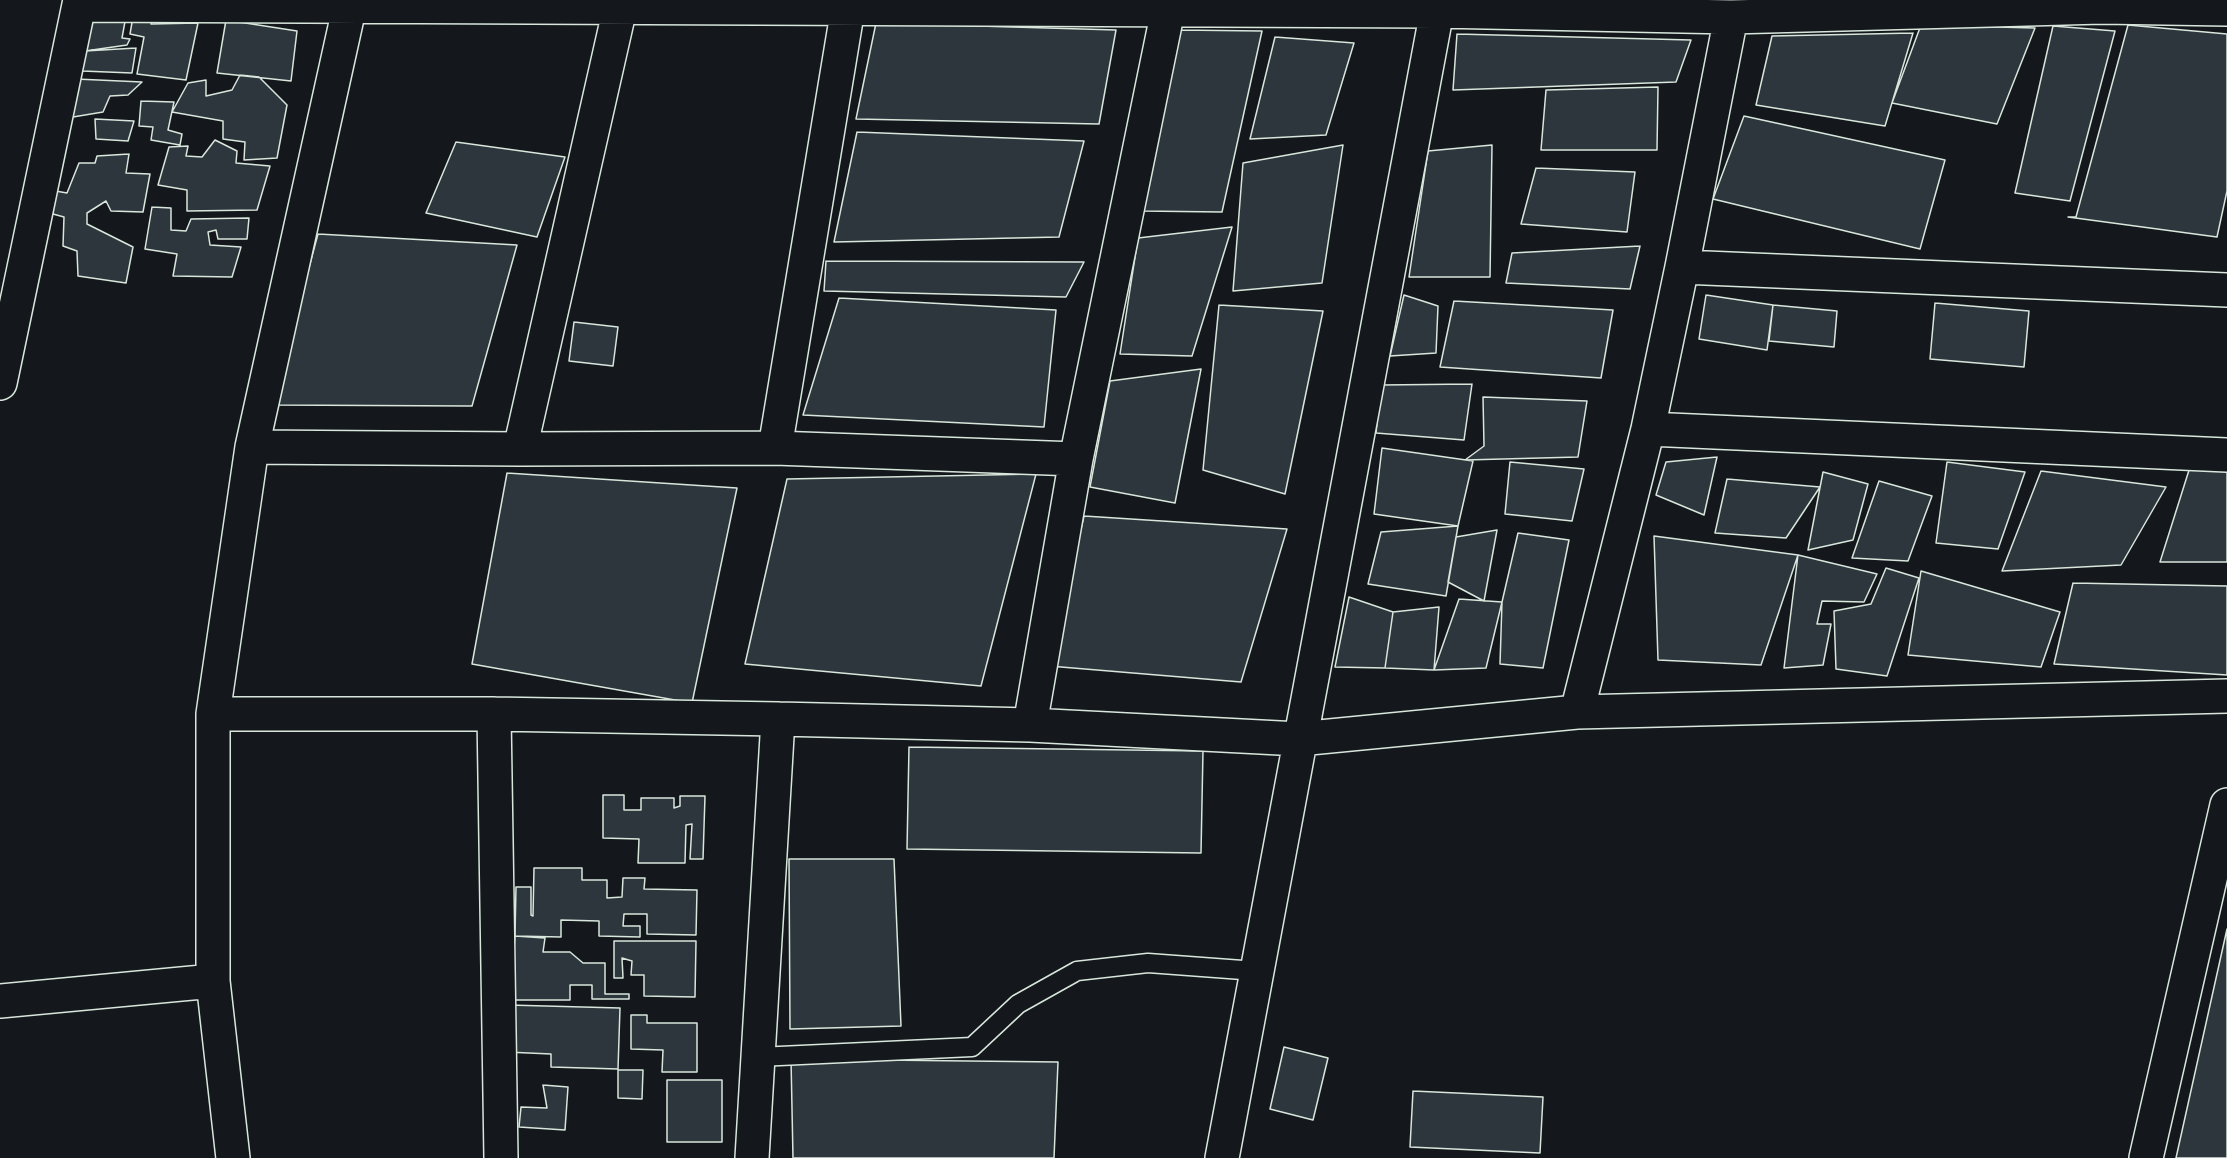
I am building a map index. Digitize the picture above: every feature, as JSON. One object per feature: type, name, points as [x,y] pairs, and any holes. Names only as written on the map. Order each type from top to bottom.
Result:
[{"type":"street","points":[[0,383],[80,3],[1168,10],[1438,6],[1731,17],[2103,7],[2227,9]]},
{"type":"street","points":[[232,1158],[213,981],[213,714],[252,447],[350,3]]},
{"type":"street","points":[[1222,1158],[1438,6]]},
{"type":"street","points":[[520,450],[620,8]]},
{"type":"street","points":[[774,448],[848,8]]},
{"type":"street","points":[[1030,725],[1076,459],[1168,10]]},
{"type":"street","points":[[1577,712],[1648,429],[1683,267],[1731,17]]},
{"type":"street","points":[[1683,267],[2227,290]]},
{"type":"street","points":[[1648,429],[2227,455]]},
{"type":"street","points":[[252,447],[520,450],[774,448],[1076,459]]},
{"type":"street","points":[[213,714],[494,714],[778,719],[1030,725],[1299,739],[1577,712],[2227,696]]},
{"type":"street","points":[[494,714],[501,1158]]},
{"type":"street","points":[[752,1158],[778,719]]},
{"type":"street","points":[[2146,1158],[2227,806]]},
{"type":"street","points":[[0,1001],[213,981]]},
{"type":"lane","points":[[758,1057],[972,1047],[1018,1004],[1077,971],[1148,963],[1256,971]]},
{"type":"building","points":[[128,5],[122,38],[130,39],[127,45],[85,51],[91,10]]},
{"type":"building","points":[[134,11],[152,12],[151,24],[198,23],[186,80],[137,74],[144,37],[130,34]]},
{"type":"building","points":[[226,20],[297,31],[291,81],[217,73]]},
{"type":"building","points":[[876,23],[1116,30],[1099,124],[856,119]]},
{"type":"building","points":[[1921,25],[2035,28],[1997,124],[1892,103]]},
{"type":"building","points":[[2128,25],[2227,34],[2227,191],[2217,237],[2068,217],[2076,217]]},
{"type":"building","points":[[2053,26],[2115,31],[2070,201],[2015,193]]},
{"type":"building","points":[[1178,30],[1262,31],[1222,212],[1141,211]]},
{"type":"building","points":[[1913,33],[1885,126],[1756,105],[1772,36]]},
{"type":"building","points":[[1457,34],[1691,40],[1676,82],[1453,90]]},
{"type":"building","points":[[1275,37],[1354,43],[1326,135],[1250,139]]},
{"type":"building","points":[[136,48],[132,73],[82,71],[85,51]]},
{"type":"building","points":[[240,75],[259,77],[287,105],[277,158],[244,160],[245,142],[223,139],[223,121],[172,112],[188,83],[206,80],[206,96],[232,90]]},
{"type":"building","points":[[76,79],[142,82],[128,95],[110,96],[103,112],[67,118]]},
{"type":"building","points":[[1658,87],[1657,150],[1541,150],[1546,90]]},
{"type":"building","points":[[141,101],[174,102],[168,130],[182,134],[180,145],[151,140],[153,127],[139,126]]},
{"type":"building","points":[[1744,116],[1945,160],[1920,249],[1713,199]]},
{"type":"building","points":[[95,119],[134,121],[128,141],[96,139]]},
{"type":"building","points":[[857,132],[1084,141],[1059,237],[834,242]]},
{"type":"building","points":[[215,140],[237,151],[236,163],[270,166],[257,210],[187,211],[187,190],[158,185],[169,147],[188,146],[186,156],[202,157]]},
{"type":"building","points":[[456,142],[565,157],[537,237],[426,213]]},
{"type":"building","points":[[1343,145],[1322,283],[1233,291],[1243,163]]},
{"type":"building","points":[[1492,145],[1490,277],[1409,277],[1428,151]]},
{"type":"building","points":[[129,154],[126,173],[150,174],[143,212],[111,211],[106,201],[87,213],[87,224],[133,247],[126,283],[78,276],[77,251],[63,246],[64,217],[53,214],[50,190],[67,193],[79,163],[95,163],[97,156]]},
{"type":"building","points":[[1536,168],[1635,172],[1627,232],[1521,224]]},
{"type":"building","points":[[152,207],[171,208],[171,230],[186,231],[191,219],[249,218],[247,239],[218,239],[216,230],[208,232],[210,245],[241,247],[232,277],[173,276],[177,254],[145,249]]},
{"type":"building","points":[[1232,227],[1192,356],[1120,354],[1138,238]]},
{"type":"building","points":[[318,234],[517,245],[472,406],[272,405]]},
{"type":"building","points":[[1640,246],[1630,289],[1506,283],[1512,253]]},
{"type":"building","points":[[826,261],[1084,262],[1066,297],[824,291]]},
{"type":"building","points":[[1404,295],[1438,306],[1436,353],[1390,356]]},
{"type":"building","points":[[1706,295],[1773,305],[1767,350],[1699,339]]},
{"type":"building","points":[[839,298],[1056,310],[1044,427],[803,415]]},
{"type":"building","points":[[1454,301],[1613,310],[1601,378],[1440,367]]},
{"type":"building","points":[[1935,303],[2029,311],[2024,367],[1930,359]]},
{"type":"building","points":[[1219,305],[1323,311],[1285,494],[1203,470]]},
{"type":"building","points":[[1773,305],[1837,311],[1834,347],[1769,341]]},
{"type":"building","points":[[574,322],[618,327],[613,366],[569,361]]},
{"type":"building","points":[[1201,369],[1175,503],[1090,487],[1110,381]]},
{"type":"building","points":[[1472,384],[1464,440],[1376,433],[1381,385]]},
{"type":"building","points":[[1483,397],[1587,401],[1578,457],[1465,460],[1484,446]]},
{"type":"building","points":[[1382,448],[1473,461],[1458,526],[1374,514]]},
{"type":"building","points":[[1717,457],[1704,515],[1656,495],[1666,462]]},
{"type":"building","points":[[1510,462],[1584,469],[1572,521],[1505,514]]},
{"type":"building","points":[[1947,462],[2025,472],[1998,549],[1936,543]]},
{"type":"building","points":[[2190,467],[2227,469],[2227,562],[2160,562]]},
{"type":"building","points":[[2041,471],[2166,487],[2121,565],[2002,571]]},
{"type":"building","points":[[1823,472],[1868,484],[1853,540],[1808,550]]},
{"type":"building","points":[[507,473],[737,488],[692,703],[472,664]]},
{"type":"building","points":[[1036,474],[981,686],[745,664],[787,479]]},
{"type":"building","points":[[1727,479],[1820,487],[1786,538],[1715,533]]},
{"type":"building","points":[[1879,481],[1932,496],[1908,561],[1852,558]]},
{"type":"building","points":[[1084,516],[1287,529],[1241,682],[1049,666]]},
{"type":"building","points":[[1458,526],[1446,596],[1368,584],[1381,532]]},
{"type":"building","points":[[1497,530],[1484,601],[1448,582],[1456,537]]},
{"type":"building","points":[[1518,533],[1569,540],[1543,668],[1500,664],[1502,602]]},
{"type":"building","points":[[1654,536],[1798,555],[1761,665],[1658,660]]},
{"type":"building","points":[[1798,555],[1877,574],[1864,602],[1822,601],[1817,624],[1831,624],[1823,665],[1784,668]]},
{"type":"building","points":[[1886,568],[1919,578],[1887,676],[1836,669],[1834,611],[1871,604]]},
{"type":"building","points":[[1921,571],[2060,612],[2041,667],[1908,655]]},
{"type":"building","points":[[2073,583],[2227,586],[2227,675],[2054,664]]},
{"type":"building","points":[[1349,597],[1393,612],[1385,668],[1335,667]]},
{"type":"building","points":[[1459,599],[1502,602],[1486,668],[1434,670]]},
{"type":"building","points":[[1439,607],[1434,670],[1385,668],[1393,612]]},
{"type":"building","points":[[909,747],[1203,751],[1201,853],[907,849]]},
{"type":"building","points":[[603,795],[624,795],[624,810],[641,810],[641,798],[674,798],[674,808],[680,806],[680,796],[705,796],[703,859],[690,859],[692,824],[686,825],[685,863],[638,863],[639,839],[603,838]]},
{"type":"building","points":[[789,859],[894,859],[901,1026],[790,1029]]},
{"type":"building","points":[[534,868],[582,868],[582,880],[607,880],[607,898],[622,897],[623,878],[645,878],[644,889],[697,890],[696,935],[647,934],[647,914],[624,914],[623,926],[640,926],[640,937],[599,936],[599,921],[561,920],[561,937],[515,936],[516,887],[531,887],[531,915],[533,916]]},
{"type":"building","points":[[2227,929],[2227,1158],[2176,1158]]},
{"type":"building","points":[[515,936],[545,938],[543,952],[570,952],[583,963],[605,963],[605,994],[629,994],[629,999],[592,999],[592,985],[570,985],[570,1000],[510,1000]]},
{"type":"building","points":[[614,941],[696,941],[695,997],[644,996],[644,975],[631,975],[632,961],[622,958],[623,978],[614,978]]},
{"type":"building","points":[[508,1005],[620,1008],[618,1069],[551,1067],[551,1054],[506,1052]]},
{"type":"building","points":[[631,1015],[647,1015],[647,1023],[697,1023],[697,1072],[662,1072],[663,1050],[631,1049]]},
{"type":"building","points":[[1284,1047],[1328,1058],[1313,1120],[1270,1109]]},
{"type":"building","points":[[791,1059],[1058,1062],[1054,1158],[793,1158]]},
{"type":"building","points":[[618,1070],[643,1070],[642,1099],[618,1098]]},
{"type":"building","points":[[667,1080],[722,1080],[722,1142],[667,1142]]},
{"type":"building","points":[[543,1085],[568,1087],[565,1130],[519,1127],[521,1107],[547,1108]]},
{"type":"building","points":[[1413,1091],[1543,1097],[1540,1153],[1410,1147]]}]
